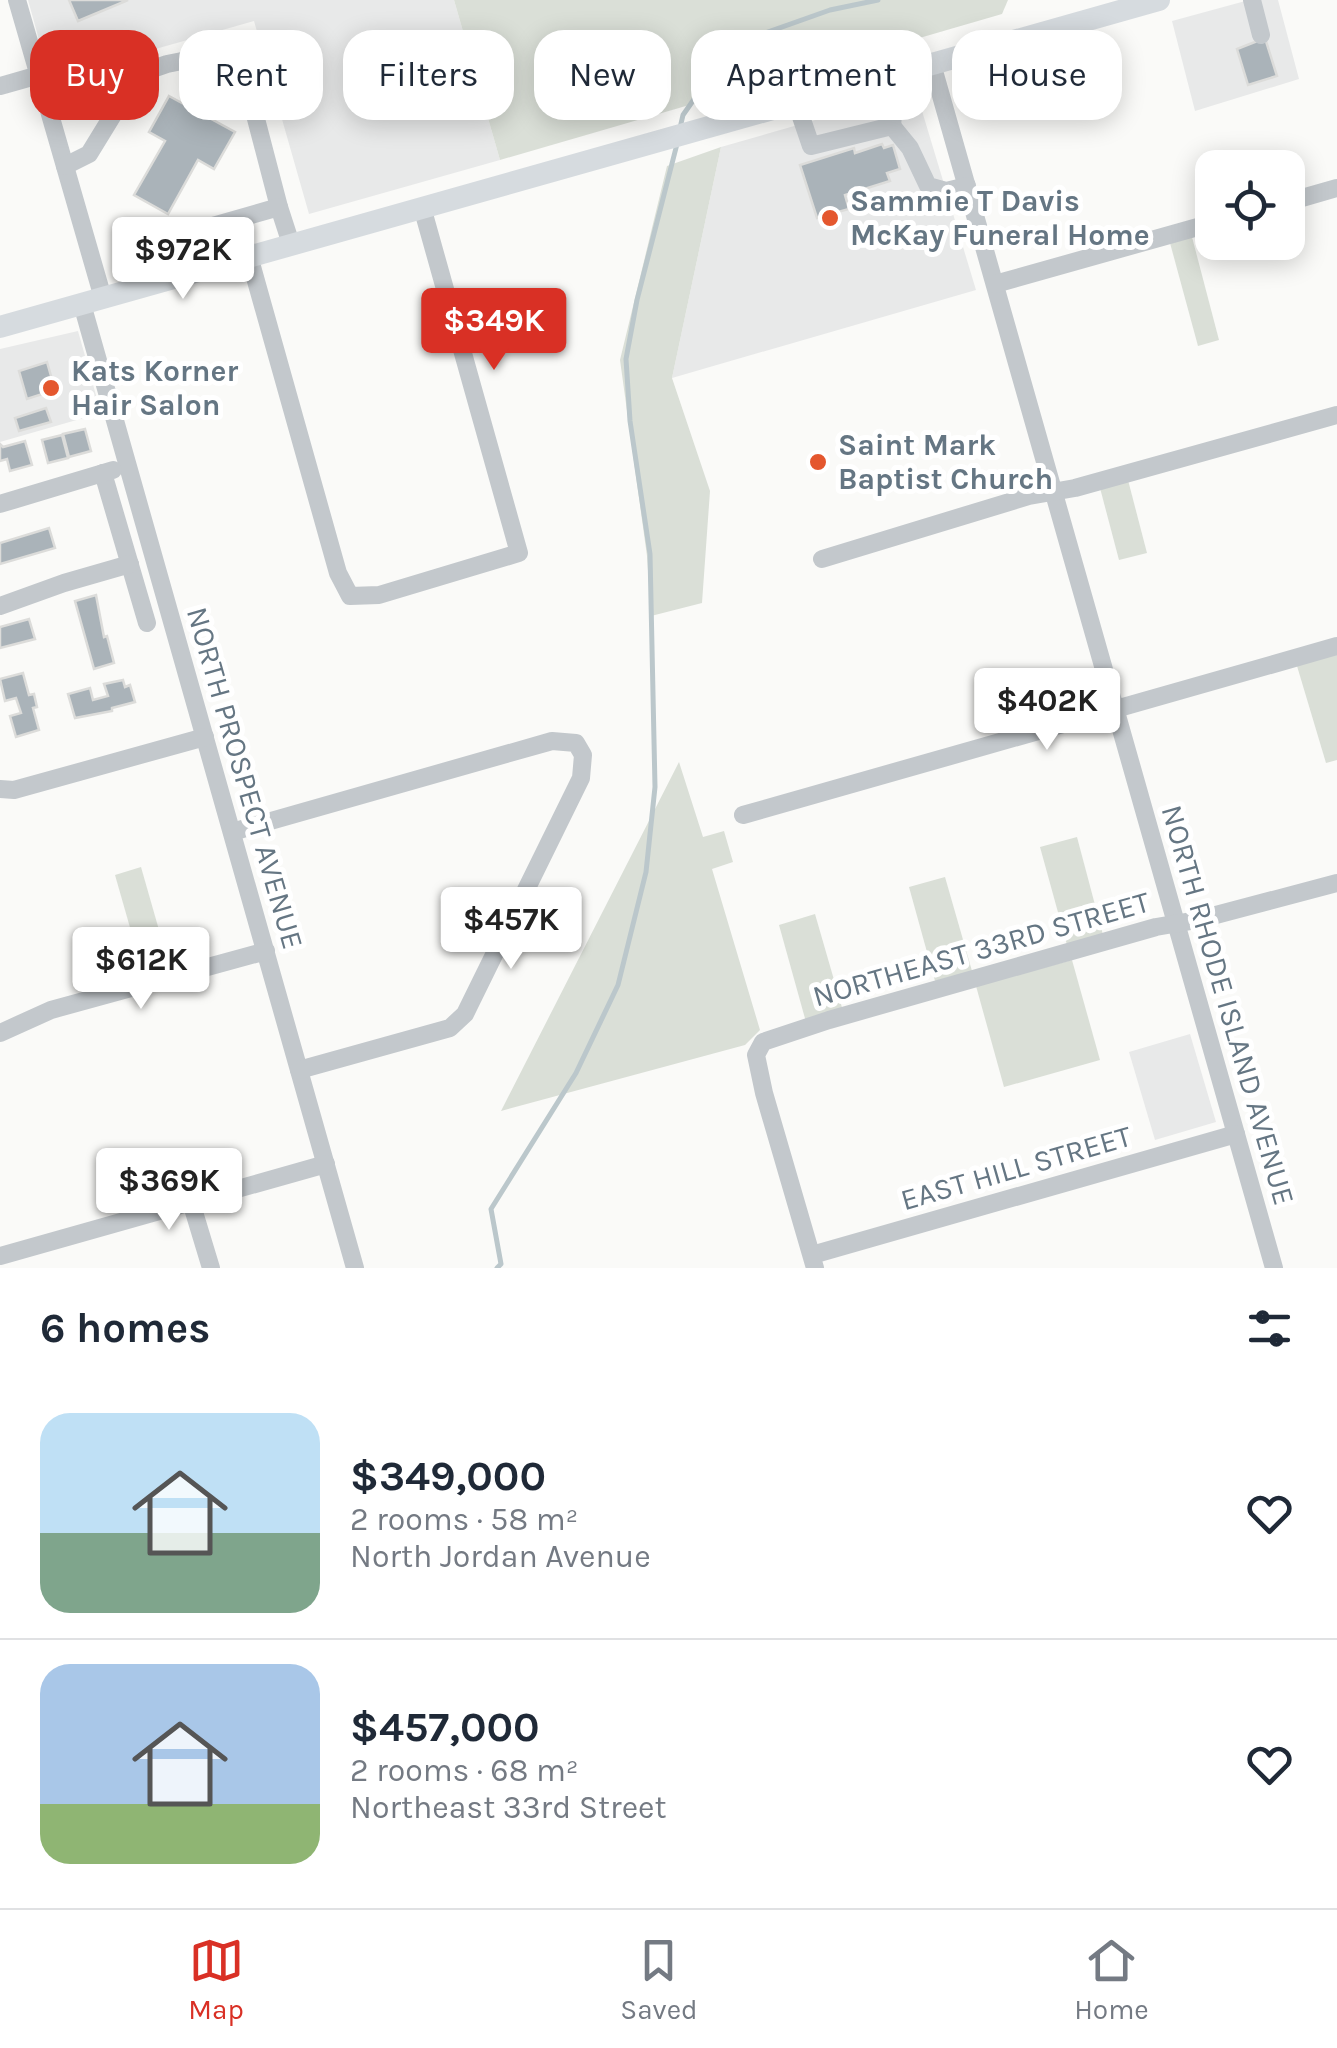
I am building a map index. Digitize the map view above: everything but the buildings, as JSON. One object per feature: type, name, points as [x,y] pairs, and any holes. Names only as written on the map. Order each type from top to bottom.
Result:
[{"type":"main road","points":[[932,64],[1159,0]]},
{"type":"main road","points":[[0,326],[732,120]]},
{"type":"street","name":"NORTH PROSPECT AVENUE","points":[[18,0],[30,43]]},
{"type":"street","points":[[1252,0],[1261,36]]},
{"type":"street","points":[[65,166],[89,154],[138,74],[217,54],[243,69],[290,244]]},
{"type":"street","name":"NORTH RHODE ISLAND AVENUE","points":[[932,64],[1274,1268]]},
{"type":"street","points":[[0,86],[30,78]]},
{"type":"street","name":"NORTH PROSPECT AVENUE","points":[[52,120],[128,466],[354,1268]]},
{"type":"street","points":[[802,120],[811,146],[892,126]]},
{"type":"street","points":[[893,120],[892,126],[910,148],[928,186],[942,191],[967,186]]},
{"type":"street","points":[[1305,197],[1337,188]]},
{"type":"street","points":[[202,270],[192,232],[279,207]]},
{"type":"street","points":[[249,256],[338,573],[350,596],[379,595],[519,552],[422,207]]},
{"type":"street","points":[[995,284],[1195,228]]},
{"type":"street","points":[[822,559],[1028,496],[1178,461],[1337,415]]},
{"type":"street","points":[[0,504],[128,466]]},
{"type":"street","points":[[103,473],[147,622]]},
{"type":"street","points":[[0,606],[130,564]]},
{"type":"street","points":[[743,815],[1337,646]]},
{"type":"street","points":[[0,789],[14,790],[205,737]]},
{"type":"street","points":[[232,832],[552,741],[566,740],[581,748],[581,778],[465,1014],[450,1028],[299,1070]]},
{"type":"street","name":"NORTHEAST 33RD STREET","points":[[813,1261],[764,1094],[756,1056],[759,1046],[774,1036],[828,1020],[1337,883]]},
{"type":"street","points":[[0,1033],[51,1010],[266,951]]},
{"type":"street","name":"EAST HILL STREET","points":[[813,1261],[1236,1134]]},
{"type":"street","points":[[0,1256],[326,1164]]},
{"type":"street","points":[[192,1202],[211,1268]]},
{"type":"shaded area","points":[[28,0],[454,0],[463,30],[343,30],[343,120],[488,120],[500,160],[309,214],[282,120],[323,120],[323,30],[257,30],[254,21],[222,30],[179,30],[179,42],[159,48],[159,30],[36,30]]},
{"type":"shaded area","points":[[454,0],[1008,0],[1002,14],[932,34],[932,30],[691,30],[691,104],[671,110],[671,30],[534,30],[534,120],[638,120],[500,160],[488,120],[514,120],[514,30],[463,30]]},
{"type":"shaded area","points":[[1249,0],[1278,0],[1299,79],[1195,111],[1172,21]]},
{"type":"shaded area","name":"Sammie T Davis McKay Funeral Home","points":[[815,120],[925,120],[976,290],[672,378],[721,147]]},
{"type":"shaded area","points":[[721,147],[672,378],[710,491],[702,603],[651,616],[647,556],[620,360],[667,166]]},
{"type":"shaded area","points":[[1192,237],[1219,340],[1198,346],[1170,243]]},
{"type":"shaded area","name":"Kats Korner Hair Salon","points":[[78,331],[101,413],[0,442],[0,349]]},
{"type":"shaded area","points":[[1128,480],[1147,553],[1119,560],[1100,488]]},
{"type":"shaded area","points":[[1337,654],[1337,760],[1326,763],[1297,666]]},
{"type":"shaded area","points":[[679,762],[703,837],[724,831],[733,862],[712,869],[760,1030],[745,1045],[501,1111]]},
{"type":"shaded area","points":[[1077,837],[1103,935],[1067,945],[1040,847]]},
{"type":"shaded area","points":[[141,867],[171,972],[145,980],[115,875]]},
{"type":"shaded area","points":[[945,877],[972,971],[935,981],[909,887]]},
{"type":"shaded area","points":[[815,914],[843,1011],[806,1022],[779,925]]},
{"type":"shaded area","points":[[1072,960],[1100,1060],[1004,1087],[976,986]]},
{"type":"shaded area","points":[[1190,1034],[1216,1122],[1155,1140],[1129,1052]]},
{"type":"waterway","points":[[680,128],[683,115],[711,75],[748,39],[830,10],[878,0]]},
{"type":"waterway","points":[[497,1268],[501,1264],[491,1209],[576,1073],[618,985],[646,872],[655,787],[650,554],[630,421],[626,359],[677,144]]},
{"type":"place","name":"Sammie T Davis McKay Funeral Home","points":[[830,218]]},
{"type":"place","name":"Kats Korner Hair Salon","points":[[51,388]]},
{"type":"place","name":"Saint Mark Baptist Church","points":[[818,462]]}]
